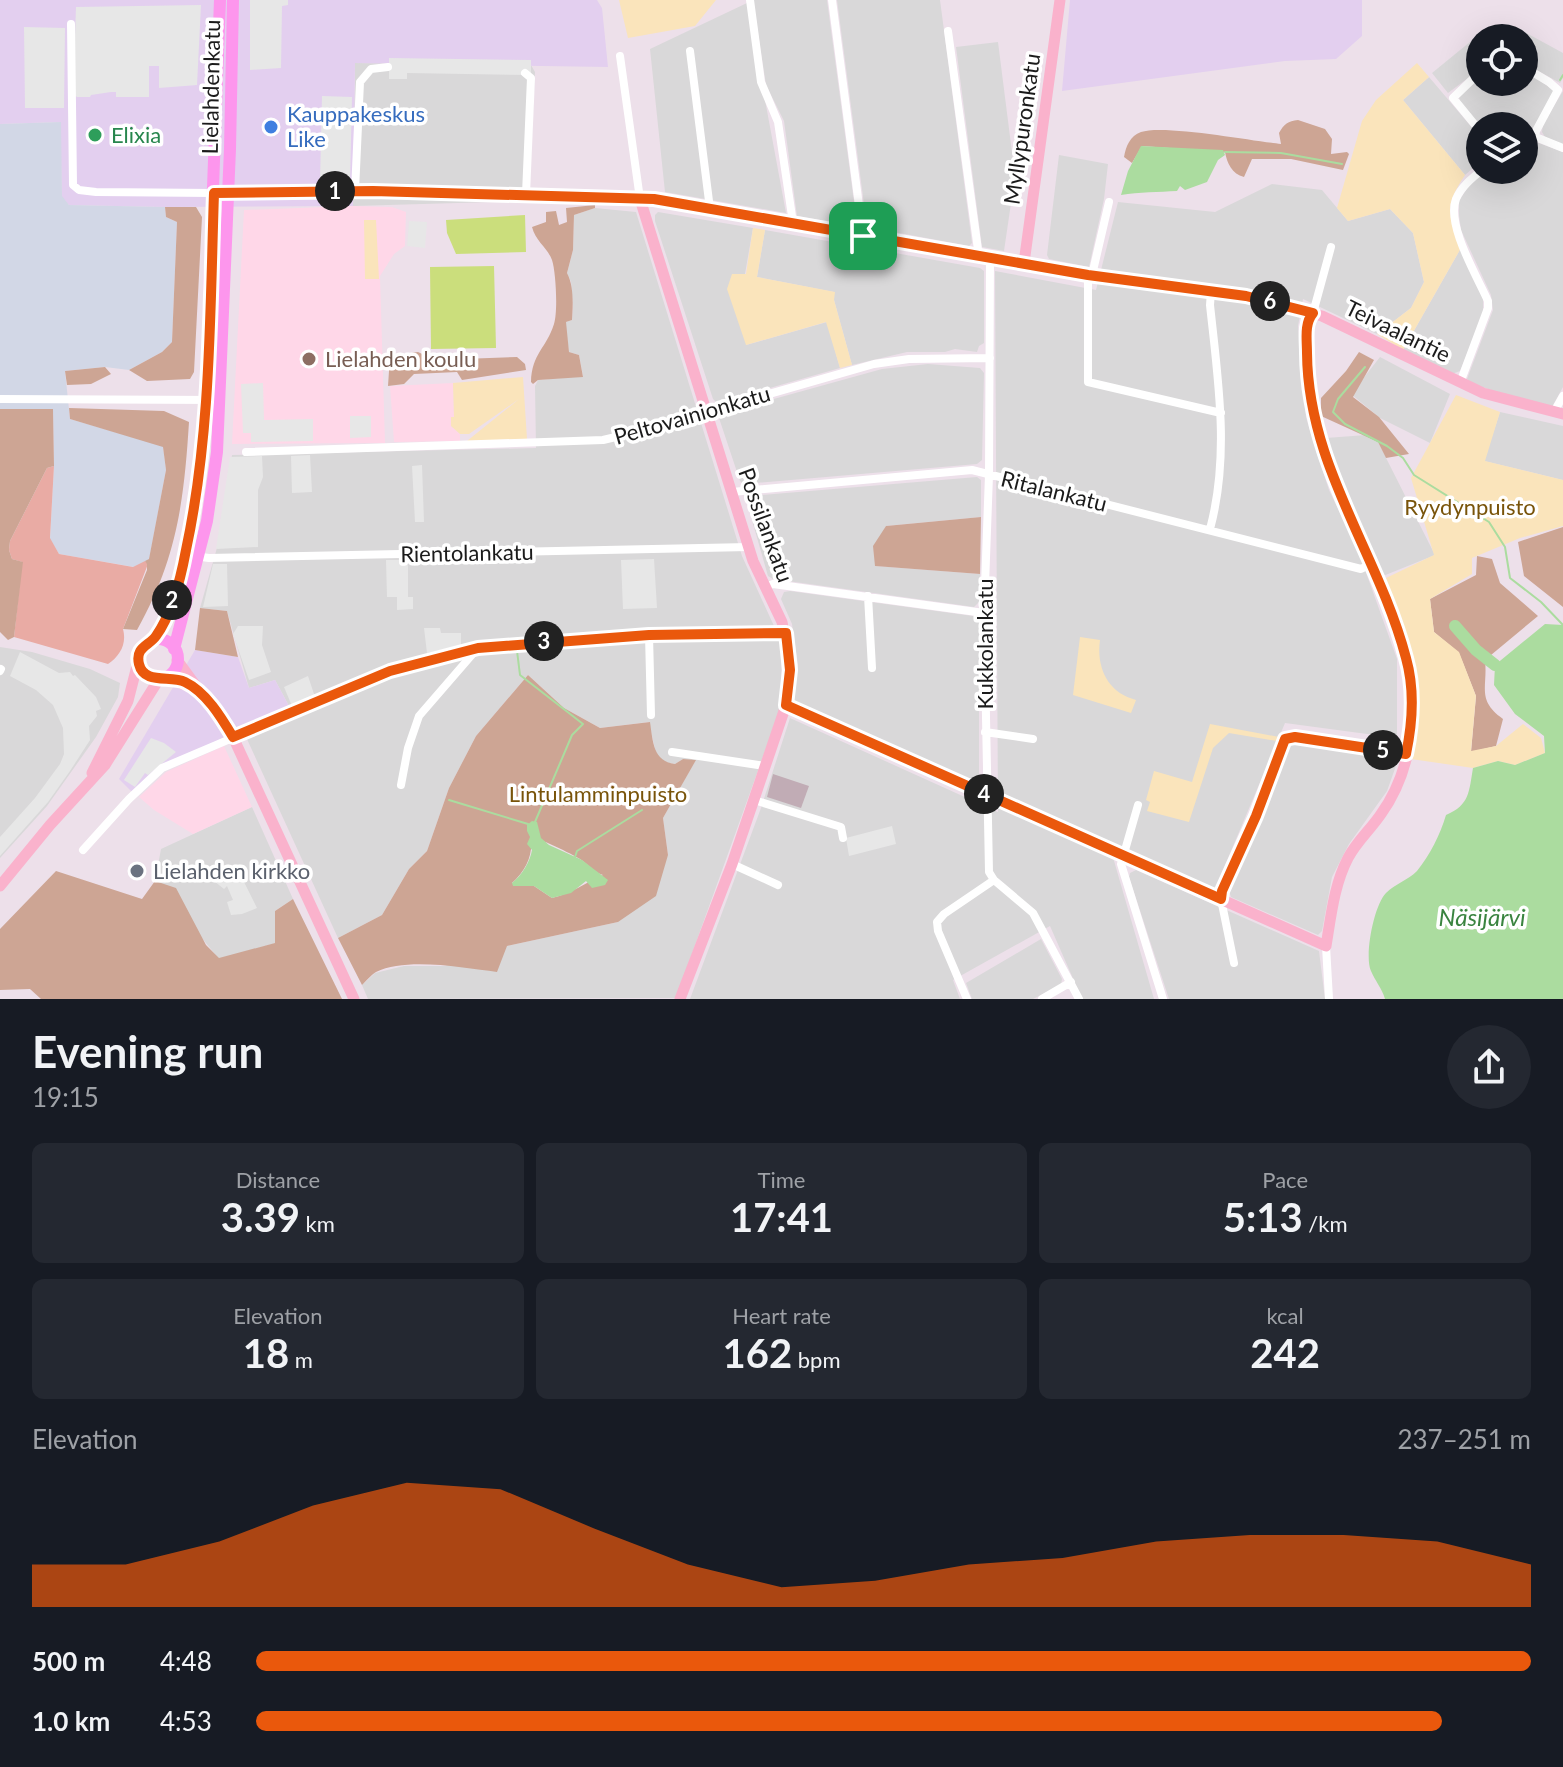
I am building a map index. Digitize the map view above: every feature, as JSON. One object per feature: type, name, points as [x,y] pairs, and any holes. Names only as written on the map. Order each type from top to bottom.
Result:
[{"type":"main road","name":"Lielahdenkatu","points":[[176,654],[192,556],[205,399],[220,0]]},
{"type":"main road","name":"Lielahdenkatu","points":[[154,640],[192,556],[212,493],[220,400],[233,0]]},
{"type":"main road","name":"Myllypuronkatu","points":[[1024,263],[1060,0]]},
{"type":"main road","name":"Teivaalantie","points":[[214,193],[355,191],[640,199],[1090,275],[1246,296],[1313,313],[1361,333],[1460,383],[1504,400],[1559,413]]},
{"type":"main road","name":"Possilankatu","points":[[640,199],[757,571],[786,633],[790,670],[786,705],[732,864],[680,999]]},
{"type":"main road","points":[[786,705],[1326,946],[1334,896],[1348,858],[1388,803],[1397,785],[1406,754],[1413,708],[1409,669],[1388,603],[1330,474],[1313,419],[1307,320],[1313,313]]},
{"type":"main road","points":[[83,788],[124,710],[141,648],[154,640],[166,641],[233,737],[354,999]]},
{"type":"main road","points":[[0,886],[105,765],[163,678],[174,670],[176,654]]},
{"type":"main road","points":[[138,662],[144,673],[186,683],[199,691]]},
{"type":"main road","points":[[0,875],[50,825]]},
{"type":"street","points":[[750,0],[761,82],[778,122],[793,223]]},
{"type":"street","points":[[832,0],[863,236]]},
{"type":"street","points":[[71,24],[73,185],[79,190],[96,192],[214,193]]},
{"type":"street","name":"Kukkolankatu","points":[[948,31],[984,258],[990,358],[984,613],[989,872],[994,880]]},
{"type":"street","points":[[690,51],[710,209]]},
{"type":"street","points":[[620,56],[640,199]]},
{"type":"street","points":[[355,191],[360,82],[371,69],[388,67]]},
{"type":"street","points":[[525,73],[531,78],[526,194]]},
{"type":"street","points":[[1538,75],[1558,90],[1538,127]]},
{"type":"street","points":[[1466,85],[1453,98],[1466,114]]},
{"type":"street","points":[[1538,139],[1563,148]]},
{"type":"street","points":[[1460,383],[1487,314],[1488,301],[1457,227],[1454,208],[1458,195],[1469,184]]},
{"type":"street","points":[[1109,202],[1090,275],[1088,382],[1221,413]]},
{"type":"street","points":[[1313,313],[1331,247]]},
{"type":"street","points":[[1210,529],[1221,470],[1221,413],[1211,292]]},
{"type":"street","name":"Peltovainionkatu","points":[[246,452],[603,440],[696,418],[874,364],[909,359],[990,358]]},
{"type":"street","points":[[1559,413],[1563,396]]},
{"type":"street","points":[[0,399],[220,400]]},
{"type":"street","name":"Ritalankatu","points":[[732,492],[972,470],[1361,569],[1369,565]]},
{"type":"street","name":"Rientolankatu","points":[[192,556],[222,558],[749,547]]},
{"type":"street","points":[[765,587],[773,584],[984,613]]},
{"type":"street","points":[[868,596],[872,668]]},
{"type":"street","points":[[83,850],[162,768],[390,671],[478,648],[649,635],[786,633]]},
{"type":"street","points":[[649,635],[651,715]]},
{"type":"street","points":[[401,785],[408,748],[419,716],[478,648]]},
{"type":"street","points":[[985,732],[1033,739]]},
{"type":"street","points":[[1234,963],[1222,891],[1256,816],[1285,739],[1295,737],[1406,754]]},
{"type":"street","points":[[672,752],[765,766]]},
{"type":"street","points":[[754,800],[841,827],[843,838]]},
{"type":"street","points":[[1138,805],[1121,867],[1163,999]]},
{"type":"street","points":[[732,864],[778,885]]},
{"type":"street","points":[[967,999],[937,922],[994,880],[1033,913],[1079,999]]},
{"type":"street","points":[[1326,946],[1329,999]]},
{"type":"street","points":[[1042,999],[1071,982]]},
{"type":"shaded area","points":[[0,0],[597,0],[602,8],[608,67],[355,63],[353,206],[69,205],[62,197],[60,122],[0,124]]},
{"type":"shaded area","points":[[250,0],[288,0],[288,5],[282,6],[281,68],[250,70]]},
{"type":"shaded area","points":[[753,0],[827,0],[855,226],[797,216],[784,121],[766,85]]},
{"type":"shaded area","points":[[837,0],[940,0],[972,243],[969,246],[867,227]]},
{"type":"shaded area","points":[[1070,0],[1362,0],[1362,36],[1336,59],[1285,61],[1062,91]]},
{"type":"shaded area","points":[[747,3],[786,213],[665,192],[650,49]]},
{"type":"shaded area","points":[[201,5],[197,85],[159,88],[159,66],[149,66],[149,97],[116,97],[116,92],[90,97],[73,94],[76,7]]},
{"type":"shaded area","points":[[24,27],[65,28],[64,108],[25,108]]},
{"type":"shaded area","points":[[1538,39],[1563,53],[1563,78],[1560,83],[1538,71]]},
{"type":"shaded area","points":[[998,42],[1015,176],[1004,251],[982,247],[956,47]]},
{"type":"shaded area","points":[[1466,45],[1466,80],[1448,93],[1432,73]]},
{"type":"shaded area","points":[[389,58],[531,60],[531,75],[407,73],[407,79],[389,79]]},
{"type":"shaded area","points":[[355,63],[531,65],[535,72],[529,201],[353,206]]},
{"type":"shaded area","points":[[1429,77],[1466,121],[1465,175],[1403,100]]},
{"type":"shaded area","points":[[1538,79],[1555,91],[1538,120],[1538,112],[1468,112],[1459,97],[1466,90],[1466,96],[1538,96]]},
{"type":"shaded area","points":[[1563,91],[1563,146],[1545,137],[1542,132],[1543,124]]},
{"type":"shaded area","points":[[322,96],[352,97],[350,183],[320,182]]},
{"type":"shaded area","points":[[61,122],[62,196],[69,205],[165,207],[166,217],[177,222],[172,342],[162,352],[129,370],[105,367],[65,371],[70,419],[163,446],[166,470],[149,560],[134,567],[59,554],[50,539],[53,410],[0,409],[0,124]]},
{"type":"shaded area","points":[[1538,143],[1563,152],[1563,387],[1552,407],[1543,408],[1467,379],[1493,310],[1491,295],[1461,230],[1459,201],[1471,184],[1538,184]]},
{"type":"shaded area","points":[[1059,155],[1108,164],[1104,199],[1089,267],[1049,259],[1047,255]]},
{"type":"shaded area","points":[[1272,184],[1322,190],[1348,221],[1390,209],[1413,233],[1424,282],[1411,308],[1377,334],[1303,299],[1298,326],[1306,417],[1313,441],[1329,490],[1359,553],[1397,659],[1397,738],[1285,723],[1215,889],[1110,847],[1154,999],[1082,999],[1050,926],[953,980],[960,999],[690,999],[761,808],[790,718],[998,812],[995,271],[1096,290],[1118,202],[1215,212]]},
{"type":"shaded area","name":"Lielahden koulu","points":[[392,207],[406,212],[405,246],[394,254],[380,276],[385,443],[232,444],[244,210]]},
{"type":"shaded area","points":[[595,208],[636,212],[742,556],[774,626],[483,641],[390,665],[289,706],[275,680],[249,688],[227,611],[200,608],[222,530],[232,455],[536,448],[535,386],[538,380],[583,376],[579,355],[569,352],[566,322],[572,320],[573,307],[567,273],[573,250],[574,215]]},
{"type":"shaded area","points":[[658,212],[753,228],[745,274],[746,345],[827,322],[840,368],[717,403],[713,399],[655,221]]},
{"type":"shaded area","points":[[525,215],[526,252],[456,254],[447,233],[446,220]]},
{"type":"shaded area","points":[[409,221],[427,222],[425,248],[407,246]]},
{"type":"shaded area","points":[[765,230],[980,268],[984,271],[984,343],[977,352],[955,349],[907,352],[852,365],[834,292],[757,277]]},
{"type":"shaded area","points":[[1461,248],[1483,298],[1483,314],[1460,371],[1452,374],[1403,350]]},
{"type":"shaded area","points":[[494,266],[496,348],[431,349],[430,267]]},
{"type":"shaded area","points":[[1380,357],[1450,394],[1430,443],[1380,418],[1351,394]]},
{"type":"shaded area","points":[[928,364],[980,368],[984,373],[982,460],[977,464],[743,484],[740,481],[719,418],[723,413],[882,369]]},
{"type":"shaded area","points":[[263,383],[264,420],[313,419],[313,441],[251,442],[251,433],[243,433],[241,384]]},
{"type":"shaded area","points":[[453,383],[454,417],[451,426],[460,434],[460,441],[394,442],[390,386]]},
{"type":"shaded area","points":[[1500,412],[1563,426],[1563,480],[1484,461]]},
{"type":"shaded area","points":[[350,416],[371,416],[371,437],[350,438]]},
{"type":"shaded area","points":[[1366,435],[1378,442],[1435,555],[1383,576],[1349,504],[1326,438]]},
{"type":"shaded area","points":[[310,455],[312,492],[292,493],[291,456]]},
{"type":"shaded area","points":[[262,456],[263,477],[258,490],[258,547],[216,549],[230,457]]},
{"type":"shaded area","points":[[422,465],[424,522],[415,522],[412,466]]},
{"type":"shaded area","points":[[54,466],[50,538],[59,554],[133,567],[145,561],[148,564],[123,629],[122,649],[108,664],[14,637],[22,562],[12,559],[10,541],[47,468]]},
{"type":"shaded area","points":[[977,477],[981,480],[981,517],[886,526],[876,566],[980,574],[979,602],[974,607],[773,579],[768,576],[747,503],[750,496]]},
{"type":"shaded area","points":[[654,559],[657,608],[623,609],[621,560]]},
{"type":"shaded area","points":[[386,560],[405,560],[408,566],[408,597],[413,597],[413,609],[397,610],[397,597],[387,597]]},
{"type":"shaded area","points":[[213,564],[227,564],[228,606],[203,607]]},
{"type":"shaded area","points":[[784,592],[973,616],[979,621],[979,781],[975,785],[793,701],[798,665],[792,624],[781,599]]},
{"type":"shaded area","points":[[238,626],[263,626],[262,645],[271,672],[249,680],[233,634]]},
{"type":"shaded area","points":[[424,628],[440,628],[441,633],[461,633],[461,645],[427,653]]},
{"type":"shaded area","points":[[781,640],[782,704],[676,998],[368,999],[362,985],[375,973],[404,966],[445,966],[507,946],[618,922],[668,855],[663,818],[695,761],[664,762],[656,754],[649,722],[600,728],[564,708],[528,675],[476,736],[449,788],[427,851],[409,869],[382,915],[338,938],[246,737],[385,679],[479,652],[655,642]]},
{"type":"shaded area","points":[[0,647],[32,652],[90,669],[120,683],[118,697],[96,737],[47,806],[0,858]]},
{"type":"shaded area","points":[[195,650],[238,657],[249,688],[275,680],[289,706],[243,725],[174,761],[133,793],[119,779]]},
{"type":"shaded area","points":[[20,652],[59,673],[75,675],[96,697],[101,709],[96,711],[97,716],[89,726],[90,740],[70,771],[48,802],[0,856],[0,837],[35,798],[64,754],[63,728],[53,705],[36,690],[10,676]]},
{"type":"shaded area","points":[[308,676],[315,697],[292,706],[284,687]]},
{"type":"shaded area","points":[[151,738],[176,752],[148,775],[145,773],[135,787],[124,780]]},
{"type":"shaded area","points":[[1296,743],[1395,758],[1397,763],[1387,791],[1349,844],[1332,877],[1322,931],[1318,935],[1231,897],[1229,891],[1264,814],[1289,745]]},
{"type":"shaded area","points":[[224,746],[252,807],[193,834],[139,797],[166,772]]},
{"type":"shaded area","points":[[773,774],[809,786],[801,808],[767,797]]},
{"type":"shaded area","points":[[252,807],[293,899],[275,911],[276,943],[219,959],[155,881],[161,849]]},
{"type":"shaded area","points":[[892,826],[896,844],[849,856],[846,838]]},
{"type":"shaded area","points":[[236,866],[257,908],[231,915],[227,902],[233,900],[227,886],[224,889],[214,881]]},
{"type":"shaded area","points":[[1136,870],[1319,951],[1325,999],[1169,999],[1129,877]]},
{"type":"shaded area","points":[[1041,939],[1062,979],[1061,985],[1033,999],[972,999],[966,983]]},
{"type":"green space","points":[[619,0],[716,0],[695,26],[628,38]]},
{"type":"green space","points":[[1417,63],[1429,77],[1403,100],[1465,175],[1453,196],[1450,211],[1461,248],[1403,350],[1377,334],[1411,308],[1424,282],[1413,233],[1390,209],[1348,221],[1337,208],[1362,121],[1376,100]]},
{"type":"green space","points":[[1298,120],[1325,129],[1332,139],[1331,154],[1349,154],[1343,170],[1291,159],[1252,159],[1244,177],[1231,168],[1225,152],[1142,146],[1132,163],[1124,157],[1129,142],[1141,132],[1188,131],[1281,144],[1279,133],[1283,127]]},
{"type":"green space","points":[[595,205],[595,208],[574,215],[573,250],[567,273],[573,302],[572,320],[566,322],[569,352],[579,355],[583,377],[538,380],[533,384],[534,364],[554,324],[556,302],[552,260],[532,227],[546,222],[546,212],[556,211],[559,225],[567,222],[566,208]]},
{"type":"green space","points":[[165,207],[196,207],[202,217],[194,372],[190,379],[147,381],[129,370],[162,352],[172,342],[177,222],[166,217]]},
{"type":"green space","points":[[364,220],[376,220],[379,279],[365,279]]},
{"type":"green space","points":[[753,228],[765,230],[757,277],[835,292],[834,300],[852,365],[840,368],[826,322],[746,345],[727,289],[732,274],[746,274]]},
{"type":"green space","points":[[418,352],[435,360],[517,357],[525,364],[526,370],[462,380],[457,372],[414,374],[404,384],[388,386],[390,356]]},
{"type":"green space","points":[[1359,352],[1374,360],[1353,397],[1379,417],[1409,454],[1386,458],[1378,442],[1321,416],[1321,398]]},
{"type":"green space","points":[[105,367],[111,374],[91,384],[67,385],[65,371]]},
{"type":"green space","points":[[523,377],[527,439],[467,441],[519,399],[469,434],[460,434],[451,426],[451,417],[454,417],[453,383]]},
{"type":"green space","name":"Ryydynpuisto","points":[[1456,395],[1500,412],[1485,461],[1563,480],[1563,526],[1520,538],[1472,558],[1472,574],[1430,599],[1434,632],[1459,652],[1476,696],[1471,751],[1496,746],[1523,724],[1541,738],[1545,753],[1515,765],[1498,761],[1473,768],[1411,759],[1420,705],[1414,659],[1386,578],[1434,555],[1411,478]]},
{"type":"green space","points":[[69,408],[164,411],[189,422],[181,504],[170,554],[151,604],[137,630],[123,629],[147,570],[145,561],[149,559],[166,470],[163,447],[70,419]]},
{"type":"green space","points":[[0,409],[53,409],[54,466],[47,468],[10,541],[12,559],[23,562],[14,637],[8,640],[0,632]]},
{"type":"green space","points":[[981,517],[980,574],[875,566],[873,546],[886,526]]},
{"type":"green space","points":[[1563,527],[1563,607],[1524,576],[1518,542]]},
{"type":"green space","points":[[1477,556],[1492,559],[1500,583],[1538,616],[1485,660],[1486,699],[1503,719],[1496,746],[1471,752],[1476,696],[1459,653],[1434,632],[1430,599],[1476,575]]},
{"type":"green space","points":[[200,608],[227,611],[238,657],[195,650]]},
{"type":"green space","points":[[1080,637],[1100,640],[1100,660],[1106,678],[1118,692],[1136,700],[1131,713],[1073,695]]},
{"type":"green space","name":"Lintulamminpuisto","points":[[528,675],[564,708],[600,728],[650,722],[655,749],[662,759],[675,764],[683,759],[696,760],[663,818],[668,855],[656,896],[618,922],[507,946],[497,972],[436,965],[403,965],[376,972],[362,985],[338,938],[382,915],[409,869],[427,851],[449,788],[476,736]],"holes":[[[531,837],[556,846],[603,875],[552,898],[534,886],[512,883],[525,868],[530,856]]]},
{"type":"green space","points":[[1210,724],[1279,737],[1277,741],[1229,733],[1213,748],[1189,822],[1147,811],[1150,802],[1146,800],[1154,771],[1192,782]]},
{"type":"green space","points":[[56,871],[142,899],[155,881],[176,888],[206,945],[219,958],[275,943],[275,911],[293,899],[342,999],[41,999],[30,989],[0,990],[0,929]]},
{"type":"water","points":[[1141,146],[1223,150],[1225,155],[1218,160],[1207,182],[1185,190],[1180,186],[1177,191],[1121,195],[1128,171]]},
{"type":"water","name":"Näsijärvi","points":[[1545,624],[1563,625],[1563,999],[1385,999],[1369,964],[1374,919],[1382,899],[1422,865],[1446,815],[1464,802],[1473,768],[1498,761],[1515,765],[1545,753],[1544,736],[1515,714],[1494,685],[1495,665]]},
{"type":"water","points":[[537,822],[541,838],[582,860],[608,880],[605,885],[592,888],[586,881],[571,893],[552,898],[534,886],[513,886],[531,855],[532,850],[527,844],[530,837],[527,825]]},
{"type":"waterway","points":[[1560,80],[1563,75]]},
{"type":"waterway","points":[[1225,152],[1281,153],[1342,164]]},
{"type":"waterway","points":[[1365,367],[1338,399],[1333,412],[1345,424],[1403,458],[1414,475],[1489,522],[1505,547],[1510,578],[1541,602],[1563,625]]},
{"type":"waterway","points":[[1455,626],[1476,650],[1495,665]]},
{"type":"waterway","points":[[517,651],[520,675],[583,724],[572,735],[535,822]]},
{"type":"waterway","points":[[449,800],[528,824]]},
{"type":"waterway","points":[[575,857],[577,851],[642,810]]},
{"type":"place","name":"Kauppakeskus Like","points":[[271,127]]},
{"type":"place","name":"Elixia","points":[[95,135]]},
{"type":"place","name":"Lielahden koulu","points":[[309,359]]},
{"type":"place","name":"Lielahden kirkko","points":[[137,871]]},
{"type":"route","points":[[373,191],[654,199],[863,236],[1088,275],[1246,296],[1313,313],[1307,320],[1307,332],[1313,419],[1330,474],[1380,584],[1406,656],[1412,693],[1412,724],[1406,754],[1295,737],[1285,739],[1221,899],[786,705],[790,670],[786,633],[649,635],[478,648],[390,671],[233,737],[199,691],[181,681],[151,677],[141,670],[139,652],[146,643],[154,640],[166,616],[186,555],[193,518],[202,451],[214,193],[373,191]]}]
